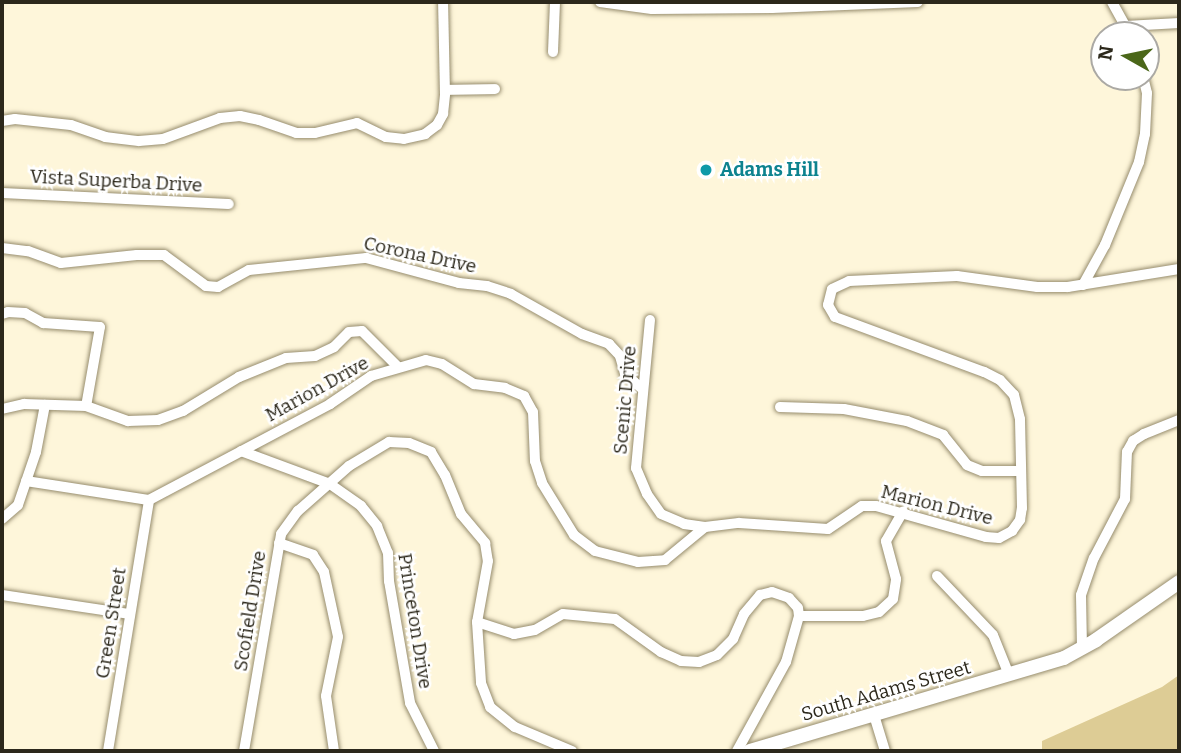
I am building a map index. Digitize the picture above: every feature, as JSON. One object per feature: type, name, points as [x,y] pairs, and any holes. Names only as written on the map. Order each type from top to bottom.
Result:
[{"type":"street","points":[[2,121],[15,119],[71,125],[105,137],[139,142],[163,139],[220,118],[240,116],[296,133],[315,133],[357,122],[386,137],[404,139],[425,134],[437,125],[443,114],[443,2]]},
{"type":"street","points":[[553,52],[555,2]]},
{"type":"street","points":[[600,2],[652,9],[786,8],[918,2]]},
{"type":"street","points":[[1112,2],[1123,21]]},
{"type":"street","points":[[1160,26],[1179,23]]},
{"type":"street","points":[[445,90],[495,89]]},
{"type":"street","points":[[1083,285],[1105,245],[1139,162],[1146,91]]},
{"type":"street","name":"Vista Superba Drive","points":[[2,192],[229,204]]},
{"type":"street","name":"Corona Drive","points":[[2,248],[28,251],[61,263],[130,255],[164,255],[206,286],[218,287],[249,270],[366,258],[511,294],[582,334],[609,344],[620,356],[625,374],[642,389]]},
{"type":"street","points":[[1083,285],[1179,269]]},
{"type":"street","name":"Marion Drive","points":[[149,500],[330,404],[370,376],[426,360],[474,384],[505,388],[524,396],[533,412],[535,461],[542,483],[575,536],[596,551],[638,562],[665,560],[705,527],[739,523],[828,529],[862,506],[902,512],[986,537],[999,538],[1012,531],[1020,520],[1020,419],[1014,395],[1000,380],[835,317],[828,305],[832,289],[849,281],[957,276],[1037,287],[1083,285]]},
{"type":"street","points":[[2,314],[25,313],[43,323],[100,327],[86,406]]},
{"type":"street","name":"Scenic Drive","points":[[650,320],[636,468],[647,494],[661,514],[684,524],[705,527]]},
{"type":"street","points":[[2,409],[45,405],[86,406],[128,421],[158,420],[183,411],[239,377],[286,358],[315,356],[334,347],[349,332],[362,331],[398,367]]},
{"type":"street","points":[[2,519],[18,505],[45,405]]},
{"type":"street","points":[[780,407],[844,408],[907,421],[943,435],[967,465],[982,471],[1021,471]]},
{"type":"street","points":[[1082,648],[1081,595],[1085,579],[1125,499],[1127,452],[1133,441],[1144,434],[1179,420]]},
{"type":"street","name":"Scofield Drive","points":[[244,751],[279,543],[287,524],[298,511],[359,459],[389,442],[409,443],[431,452],[445,475],[461,514],[485,543],[488,561],[477,622]]},
{"type":"street","name":"Princeton Drive","points":[[241,451],[331,484],[370,514],[383,538],[410,703],[434,751]]},
{"type":"street","points":[[26,481],[149,500]]},
{"type":"street","name":"Green Street","points":[[108,751],[149,500]]},
{"type":"street","points":[[799,616],[863,615],[887,607],[893,599],[896,579],[886,541],[902,512]]},
{"type":"street","points":[[279,543],[313,555],[324,572],[338,637],[326,696],[334,751]]},
{"type":"street","points":[[937,576],[993,635],[1009,675]]},
{"type":"street","name":"South Adams Street","points":[[750,751],[1034,668],[1082,648],[1179,582]]},
{"type":"street","points":[[572,751],[515,727],[490,707],[481,683],[477,622],[514,634],[535,630],[563,614],[615,620],[661,652],[681,661],[699,662],[717,655],[733,639],[744,614],[760,595],[772,592],[789,598],[797,608],[799,616],[786,662],[737,751]]},
{"type":"street","points":[[2,595],[130,614]]},
{"type":"street","points":[[874,715],[885,751]]},
{"type":"shaded area","points":[[1179,675],[1179,751],[1042,751],[1042,741],[1162,687]]},
{"type":"place","name":"Adams Hill","points":[[706,170]]}]
